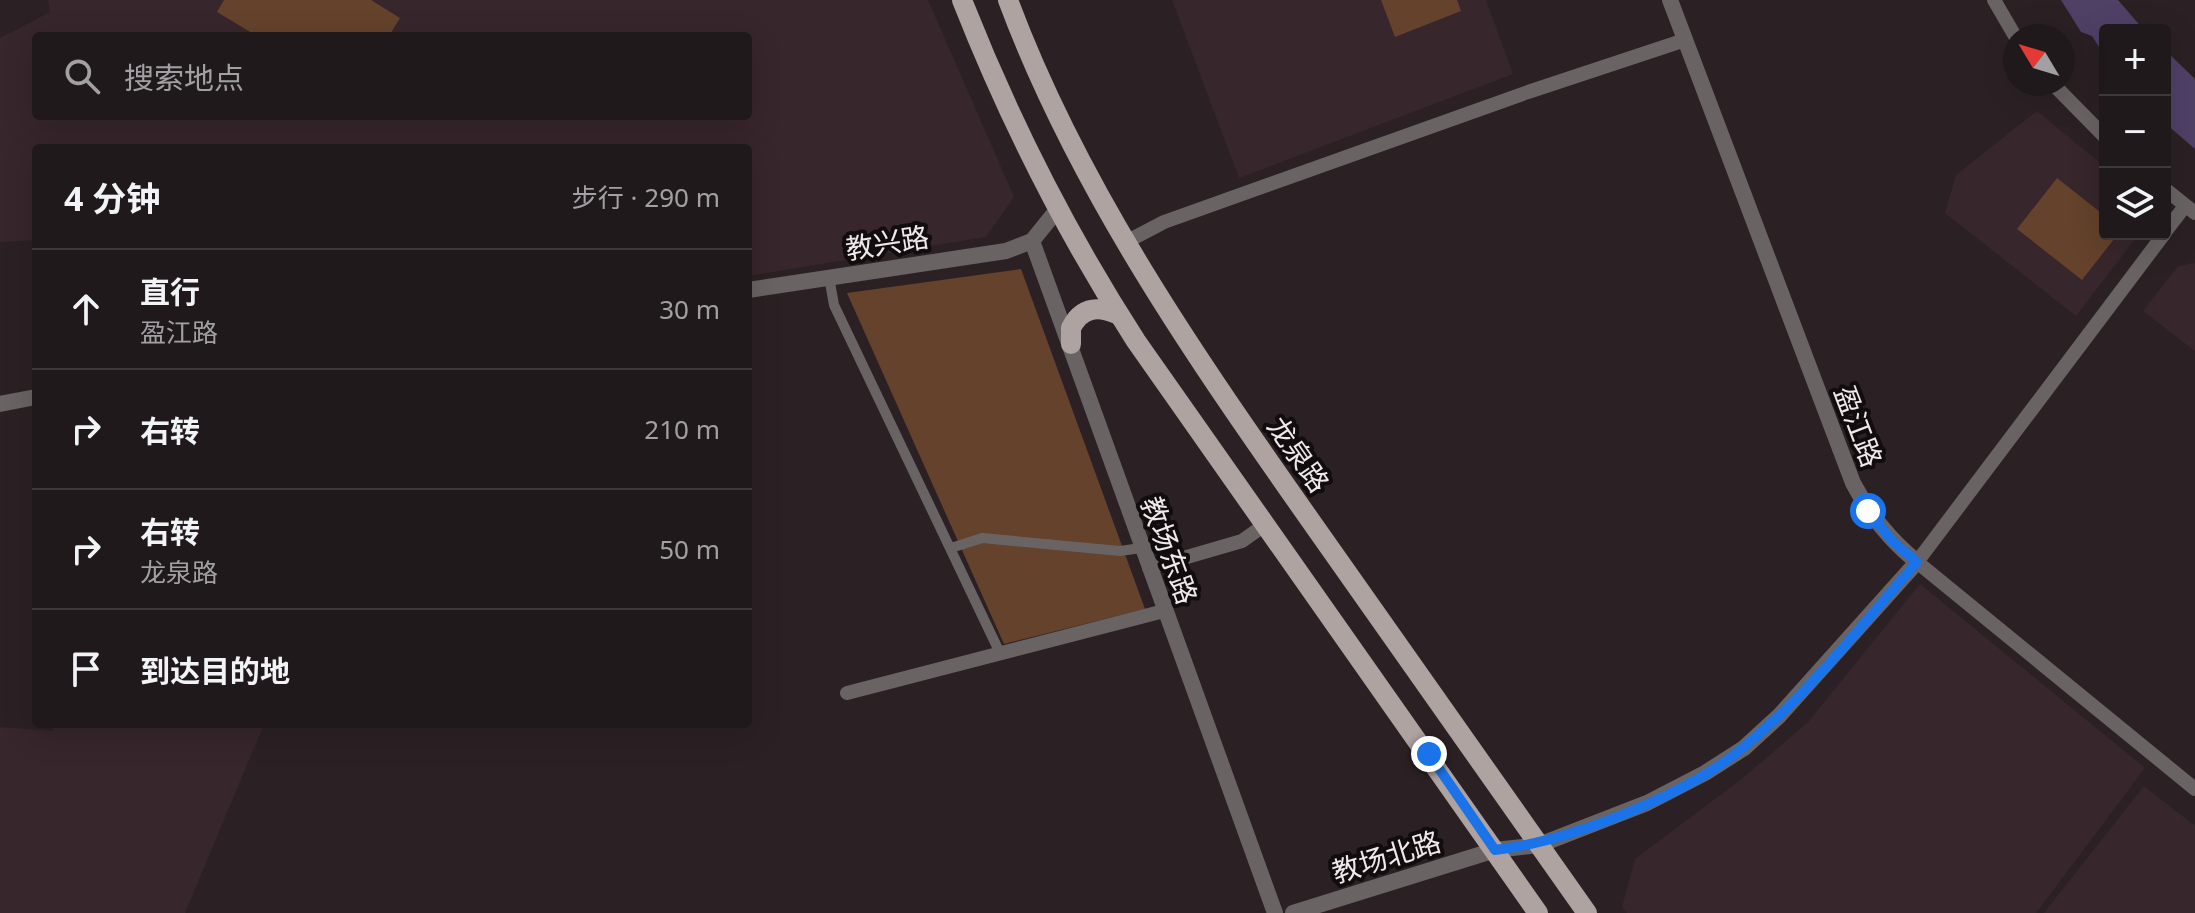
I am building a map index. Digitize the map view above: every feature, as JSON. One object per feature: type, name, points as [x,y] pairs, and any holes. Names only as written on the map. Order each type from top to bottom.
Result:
[{"type":"main road","points":[[962,0],[1022,146],[1085,263],[1538,913]]},
{"type":"main road","name":"龙泉路","points":[[1008,0],[1025,44],[1074,145],[1126,242],[1257,443],[1587,913]]},
{"type":"main road","points":[[1071,344],[1075,321],[1087,311],[1100,308],[1119,315]]},
{"type":"street","name":"盈江路","points":[[1670,0],[1853,483],[1868,511],[1893,542],[2195,789]]},
{"type":"street","points":[[1994,0],[2008,24]]},
{"type":"street","points":[[1126,242],[1178,217],[1528,92],[1685,40]]},
{"type":"street","points":[[2065,96],[2099,131]]},
{"type":"street","points":[[2171,194],[2190,209],[2171,227]]},
{"type":"street","points":[[1032,241],[1057,210]]},
{"type":"street","points":[[1917,562],[2159,240]]},
{"type":"street","name":"教兴路","points":[[752,289],[1006,251],[1032,241]]},
{"type":"street","name":"教场东路","points":[[1032,241],[1275,913]]},
{"type":"street","points":[[829,277],[834,305],[1000,653]]},
{"type":"street","points":[[0,404],[32,398]]},
{"type":"street","points":[[1149,568],[1242,541],[1266,524]]},
{"type":"street","points":[[951,548],[982,538],[1120,551],[1141,548]]},
{"type":"street","name":"教场北路","points":[[1293,913],[1495,850],[1539,845],[1647,803],[1744,748],[1810,683],[1917,562]]},
{"type":"street","points":[[847,693],[1164,611]]},
{"type":"shaded area","points":[[48,0],[928,0],[1014,197],[986,237],[752,275],[752,144],[32,144],[32,240],[0,242],[0,38],[50,12]]},
{"type":"shaded area","points":[[224,0],[371,0],[400,18],[391,32],[250,32],[217,12]]},
{"type":"shaded area","points":[[1172,0],[1486,0],[1513,74],[1239,178]]},
{"type":"shaded area","points":[[1381,0],[1457,0],[1461,11],[1395,37]]},
{"type":"shaded area","points":[[2061,0],[2118,0],[2139,24],[2099,24],[2099,47],[2092,36],[2081,32]]},
{"type":"shaded area","points":[[2171,56],[2195,79],[2195,149],[2171,128]]},
{"type":"shaded area","points":[[2037,111],[2099,162],[2099,240],[2134,240],[2076,316],[1945,213],[1956,175]]},
{"type":"shaded area","points":[[2057,178],[2099,211],[2099,240],[2113,240],[2082,280],[2017,229]]},
{"type":"shaded area","points":[[2195,263],[2195,351],[2143,311],[2178,266]]},
{"type":"shaded area","points":[[1021,269],[1145,609],[1004,644],[847,293]]},
{"type":"shaded area","points":[[1920,584],[2145,768],[2036,913],[1627,913],[1622,907],[1635,859],[1743,778],[1808,722]]},
{"type":"shaded area","points":[[0,727],[53,731],[53,728],[262,728],[185,913],[0,913]]},
{"type":"shaded area","points":[[2144,786],[2195,826],[2195,913],[2044,913]]},
{"type":"route","points":[[1429,754],[1495,850],[1539,845],[1647,803],[1705,773],[1744,748],[1779,716],[1917,562],[1893,542],[1868,511]]}]
